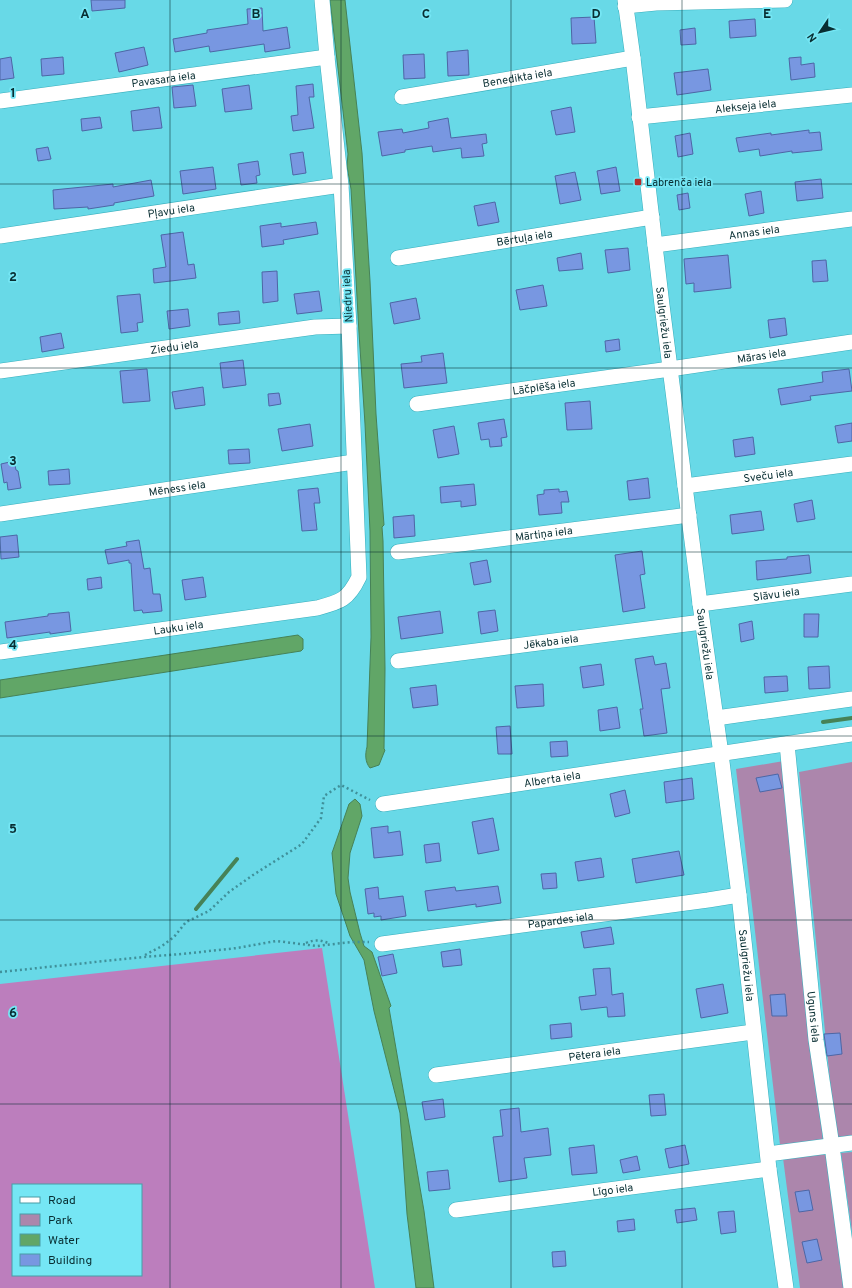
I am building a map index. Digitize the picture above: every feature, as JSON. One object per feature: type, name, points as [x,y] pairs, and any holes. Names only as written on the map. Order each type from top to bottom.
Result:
[{"type":"street","name":"Niedru iela","points":[[322,0],[342,185],[359,577],[353,591]]},
{"type":"street","points":[[625,3],[786,0]]},
{"type":"street","name":"Saulgriežu iela","points":[[625,3],[702,622],[739,895],[769,1169],[786,1288]]},
{"type":"street","name":"Pavasara iela","points":[[0,101],[327,57]]},
{"type":"street","name":"Benedikta iela","points":[[402,98],[633,58]]},
{"type":"street","name":"Alekseja iela","points":[[639,117],[852,95]]},
{"type":"street","name":"Pļavu iela","points":[[0,236],[342,185]]},
{"type":"street","name":"Bērtuļa iela","points":[[398,258],[652,217]]},
{"type":"street","name":"Annas iela","points":[[655,245],[852,219]]},
{"type":"street","name":"Ziedu iela","points":[[0,371],[315,327],[349,326]]},
{"type":"street","name":"Māras iela","points":[[670,369],[852,342]]},
{"type":"street","name":"Lāčplēša iela","points":[[417,404],[670,369]]},
{"type":"street","name":"Mēness iela","points":[[0,514],[354,462]]},
{"type":"street","name":"Sveču iela","points":[[685,486],[852,464]]},
{"type":"street","name":"Mārtiņa iela","points":[[398,552],[689,515]]},
{"type":"street","name":"Slāvu iela","points":[[700,604],[852,584]]},
{"type":"street","name":"Lauku iela","points":[[0,652],[317,608],[338,603],[353,591]]},
{"type":"street","name":"Jēkaba iela","points":[[398,661],[702,622]]},
{"type":"street","points":[[716,718],[852,699]]},
{"type":"street","name":"Alberta iela","points":[[383,804],[852,734]]},
{"type":"street","name":"Uguns iela","points":[[787,744],[816,1040],[851,1288]]},
{"type":"street","name":"Papardes iela","points":[[382,944],[739,895]]},
{"type":"street","name":"Pētera iela","points":[[436,1075],[753,1032]]},
{"type":"street","points":[[768,1154],[852,1144]]},
{"type":"street","name":"Līgo iela","points":[[456,1210],[769,1169]]},
{"type":"path","points":[[143,957],[174,937],[186,922],[209,911],[229,892],[302,844],[321,818],[324,796],[341,785],[374,802],[383,804]]},
{"type":"path","points":[[0,972],[237,948],[276,940],[317,946],[351,942],[367,942]]},
{"type":"path","points":[[306,944],[313,940],[324,941],[330,944]]},
{"type":"green space","points":[[784,761],[823,1140],[780,1145],[736,769]]},
{"type":"green space","points":[[852,762],[852,1139],[836,1141],[799,772]]},
{"type":"green space","points":[[852,1152],[852,1232],[841,1153]]},
{"type":"green space","points":[[828,1154],[845,1288],[800,1288],[783,1158]]},
{"type":"shaded area","points":[[322,948],[375,1288],[0,1288],[0,984]]},
{"type":"water","points":[[330,0],[345,0],[362,153],[376,414],[384,525],[382,527],[385,750],[379,765],[370,768],[366,761],[371,637],[370,531],[365,424],[351,189],[347,166],[348,154]]},
{"type":"water","points":[[298,635],[303,639],[303,649],[301,651],[0,698],[0,680]]},
{"type":"water","points":[[355,799],[360,804],[362,816],[350,853],[348,878],[350,892],[364,946],[372,952],[391,1006],[389,1008],[424,1211],[434,1288],[416,1288],[407,1214],[400,1113],[374,1011],[364,960],[350,936],[336,894],[332,853],[349,804]]},
{"type":"building","points":[[91,0],[125,0],[125,8],[92,11]]},
{"type":"building","points":[[262,8],[263,31],[287,27],[290,48],[265,52],[264,44],[210,52],[209,46],[175,52],[173,39],[207,33],[207,30],[248,24],[247,9]]},
{"type":"building","points":[[594,17],[596,43],[572,44],[571,18]]},
{"type":"building","points":[[755,19],[756,36],[730,38],[729,21]]},
{"type":"building","points":[[695,28],[696,44],[681,45],[680,30]]},
{"type":"building","points":[[144,47],[148,65],[119,72],[115,53]]},
{"type":"building","points":[[468,50],[469,75],[448,76],[447,52]]},
{"type":"building","points":[[424,54],[425,78],[404,79],[403,55]]},
{"type":"building","points":[[11,57],[14,78],[0,80],[0,59]]},
{"type":"building","points":[[63,57],[64,74],[42,76],[41,59]]},
{"type":"building","points":[[801,57],[801,65],[814,63],[815,77],[791,80],[789,58]]},
{"type":"building","points":[[708,69],[711,90],[677,95],[674,73]]},
{"type":"building","points":[[313,84],[314,97],[309,97],[314,128],[293,131],[291,116],[298,115],[296,86]]},
{"type":"building","points":[[193,85],[196,106],[174,108],[172,87]]},
{"type":"building","points":[[249,85],[252,109],[225,112],[222,89]]},
{"type":"building","points":[[159,107],[162,128],[133,131],[131,111]]},
{"type":"building","points":[[571,107],[575,132],[556,135],[551,111]]},
{"type":"building","points":[[100,117],[102,128],[82,131],[81,119]]},
{"type":"building","points":[[448,118],[451,138],[486,134],[487,143],[482,144],[484,156],[462,158],[461,148],[433,152],[432,146],[405,150],[405,152],[382,156],[378,132],[402,129],[403,133],[429,128],[428,122]]},
{"type":"building","points":[[809,130],[809,133],[820,132],[822,150],[792,153],[792,151],[760,156],[759,149],[739,152],[736,138],[771,133],[771,135]]},
{"type":"building","points":[[690,133],[693,154],[678,157],[675,136]]},
{"type":"building","points":[[48,147],[51,159],[38,161],[36,149]]},
{"type":"building","points":[[303,152],[306,173],[293,175],[290,154]]},
{"type":"building","points":[[258,161],[260,175],[256,176],[257,183],[241,185],[238,164]]},
{"type":"building","points":[[213,167],[216,189],[183,194],[180,171]]},
{"type":"building","points":[[616,167],[620,191],[601,194],[597,171]]},
{"type":"building","points":[[575,172],[581,200],[560,204],[555,176]]},
{"type":"building","points":[[821,179],[823,198],[797,201],[795,182]]},
{"type":"building","points":[[151,180],[154,196],[88,209],[88,207],[54,209],[53,190],[113,184],[113,187]]},
{"type":"building","points":[[761,191],[764,213],[749,216],[745,194]]},
{"type":"building","points":[[688,193],[690,208],[679,210],[677,195]]},
{"type":"building","points":[[495,202],[499,222],[478,226],[474,206]]},
{"type":"building","points":[[316,222],[318,234],[283,240],[284,244],[262,247],[260,226],[281,223],[281,227]]},
{"type":"building","points":[[183,232],[188,265],[194,264],[196,278],[154,283],[153,269],[166,267],[161,235]]},
{"type":"building","points":[[628,248],[630,270],[608,273],[605,250]]},
{"type":"building","points":[[581,253],[583,269],[559,271],[557,258]]},
{"type":"building","points":[[728,255],[731,288],[694,292],[694,283],[686,284],[684,259]]},
{"type":"building","points":[[826,260],[828,281],[813,282],[812,261]]},
{"type":"building","points":[[277,271],[278,301],[263,303],[262,272]]},
{"type":"building","points":[[543,285],[547,306],[520,310],[516,290]]},
{"type":"building","points":[[319,291],[322,311],[297,314],[294,294]]},
{"type":"building","points":[[140,294],[143,322],[137,323],[138,331],[121,333],[117,296]]},
{"type":"building","points":[[416,298],[420,319],[394,324],[390,303]]},
{"type":"building","points":[[188,309],[190,326],[169,329],[167,311]]},
{"type":"building","points":[[239,311],[240,323],[219,325],[218,313]]},
{"type":"building","points":[[785,318],[787,335],[770,338],[768,320]]},
{"type":"building","points":[[61,333],[64,348],[42,352],[40,337]]},
{"type":"building","points":[[619,339],[620,350],[606,352],[605,341]]},
{"type":"building","points":[[443,353],[447,383],[404,388],[401,364],[422,362],[421,356]]},
{"type":"building","points":[[243,360],[246,385],[223,388],[220,363]]},
{"type":"building","points":[[147,369],[150,401],[123,403],[120,371]]},
{"type":"building","points":[[849,369],[852,391],[810,396],[811,400],[781,405],[778,389],[823,382],[822,372]]},
{"type":"building","points":[[203,387],[205,405],[175,409],[172,392]]},
{"type":"building","points":[[279,393],[281,404],[269,406],[268,394]]},
{"type":"building","points":[[590,401],[592,429],[567,430],[565,403]]},
{"type":"building","points":[[504,419],[507,437],[501,438],[502,446],[490,447],[489,439],[481,440],[478,423]]},
{"type":"building","points":[[852,423],[852,441],[838,443],[835,426]]},
{"type":"building","points":[[310,424],[313,446],[282,451],[278,429]]},
{"type":"building","points":[[454,426],[459,454],[438,458],[433,430]]},
{"type":"building","points":[[753,437],[755,454],[735,457],[733,440]]},
{"type":"building","points":[[249,449],[250,463],[229,464],[228,450]]},
{"type":"building","points":[[14,461],[16,470],[18,471],[21,488],[8,490],[7,482],[4,483],[1,464]]},
{"type":"building","points":[[69,469],[70,484],[49,485],[48,471]]},
{"type":"building","points":[[648,478],[650,498],[629,500],[627,481]]},
{"type":"building","points":[[474,484],[476,505],[461,507],[461,501],[441,503],[440,487]]},
{"type":"building","points":[[318,488],[320,503],[314,503],[317,530],[302,531],[298,490]]},
{"type":"building","points":[[559,489],[559,492],[567,491],[569,502],[561,502],[562,513],[539,515],[537,495],[544,494],[544,490]]},
{"type":"building","points":[[812,500],[815,519],[797,522],[794,504]]},
{"type":"building","points":[[761,511],[764,530],[732,534],[730,515]]},
{"type":"building","points":[[414,515],[415,536],[394,538],[393,517]]},
{"type":"building","points":[[17,535],[19,557],[1,559],[0,537]]},
{"type":"building","points":[[139,540],[144,569],[150,568],[153,594],[160,594],[162,611],[143,613],[142,610],[134,611],[131,563],[129,563],[129,560],[108,564],[105,550],[127,546],[126,542]]},
{"type":"building","points":[[642,551],[645,574],[640,575],[645,608],[623,612],[615,555]]},
{"type":"building","points":[[809,555],[811,573],[757,580],[756,561],[787,559],[787,557]]},
{"type":"building","points":[[487,560],[491,582],[474,585],[470,563]]},
{"type":"building","points":[[101,577],[102,588],[88,590],[87,579]]},
{"type":"building","points":[[203,577],[206,597],[185,600],[182,580]]},
{"type":"building","points":[[495,610],[498,631],[481,634],[478,612]]},
{"type":"building","points":[[440,611],[443,633],[401,639],[398,617]]},
{"type":"building","points":[[69,612],[71,631],[50,634],[50,632],[7,638],[5,622],[48,616],[48,614]]},
{"type":"building","points":[[804,614],[819,614],[818,637],[804,637]]},
{"type":"building","points":[[752,621],[754,639],[741,642],[739,624]]},
{"type":"building","points":[[653,656],[655,665],[666,663],[670,688],[661,689],[667,733],[644,736],[640,709],[643,709],[635,659]]},
{"type":"building","points":[[601,664],[604,685],[583,688],[580,667]]},
{"type":"building","points":[[829,666],[830,688],[809,689],[808,667]]},
{"type":"building","points":[[787,676],[788,691],[765,693],[764,677]]},
{"type":"building","points":[[543,684],[544,706],[517,708],[515,686]]},
{"type":"building","points":[[436,685],[438,705],[413,708],[410,688]]},
{"type":"building","points":[[617,707],[620,728],[600,731],[598,710]]},
{"type":"building","points":[[510,726],[512,754],[498,754],[496,727]]},
{"type":"building","points":[[567,741],[568,756],[551,757],[550,742]]},
{"type":"building","points":[[778,774],[782,788],[760,792],[756,778]]},
{"type":"building","points":[[692,778],[694,799],[666,803],[664,782]]},
{"type":"building","points":[[625,790],[630,813],[615,817],[610,794]]},
{"type":"building","points":[[493,818],[499,850],[478,854],[472,822]]},
{"type":"building","points":[[388,826],[388,833],[400,831],[403,855],[374,858],[371,828]]},
{"type":"building","points":[[439,843],[441,861],[426,863],[424,845]]},
{"type":"building","points":[[679,851],[684,875],[636,883],[632,859]]},
{"type":"building","points":[[601,858],[604,877],[578,881],[575,862]]},
{"type":"building","points":[[556,873],[557,888],[543,889],[541,874]]},
{"type":"building","points":[[498,886],[501,903],[476,907],[476,904],[428,911],[425,891],[455,887],[456,891]]},
{"type":"building","points":[[378,887],[379,899],[403,896],[406,916],[381,920],[381,916],[374,917],[374,913],[368,914],[365,889]]},
{"type":"building","points":[[611,927],[614,944],[584,948],[581,932]]},
{"type":"building","points":[[460,949],[462,965],[443,967],[441,952]]},
{"type":"building","points":[[393,954],[397,973],[382,976],[378,957]]},
{"type":"building","points":[[610,968],[612,995],[623,993],[625,1016],[608,1017],[607,1007],[581,1010],[579,997],[596,995],[593,969]]},
{"type":"building","points":[[723,984],[728,1013],[701,1018],[696,989]]},
{"type":"building","points":[[785,994],[787,1016],[772,1016],[770,995]]},
{"type":"building","points":[[571,1023],[572,1037],[551,1039],[550,1025]]},
{"type":"building","points":[[840,1033],[842,1054],[827,1056],[824,1034]]},
{"type":"building","points":[[664,1094],[666,1115],[651,1116],[649,1095]]},
{"type":"building","points":[[443,1099],[445,1117],[425,1120],[422,1102]]},
{"type":"building","points":[[519,1108],[521,1132],[548,1128],[551,1155],[524,1158],[527,1178],[499,1182],[493,1137],[503,1136],[500,1110]]},
{"type":"building","points":[[594,1145],[597,1173],[572,1175],[569,1148]]},
{"type":"building","points":[[685,1145],[689,1164],[669,1168],[665,1149]]},
{"type":"building","points":[[637,1156],[640,1170],[623,1173],[620,1160]]},
{"type":"building","points":[[448,1170],[450,1189],[429,1191],[427,1172]]},
{"type":"building","points":[[809,1190],[813,1210],[799,1212],[795,1192]]},
{"type":"building","points":[[695,1208],[697,1220],[677,1223],[675,1210]]},
{"type":"building","points":[[734,1211],[736,1232],[721,1234],[718,1212]]},
{"type":"building","points":[[634,1219],[635,1230],[618,1232],[617,1221]]},
{"type":"building","points":[[817,1239],[822,1260],[807,1263],[802,1242]]},
{"type":"building","points":[[565,1251],[566,1266],[553,1267],[552,1252]]},
{"type":"waterway","points":[[823,722],[852,718]]},
{"type":"waterway","points":[[196,909],[237,859]]},
{"type":"place","name":"Labrenča iela","points":[[638,182]]}]
